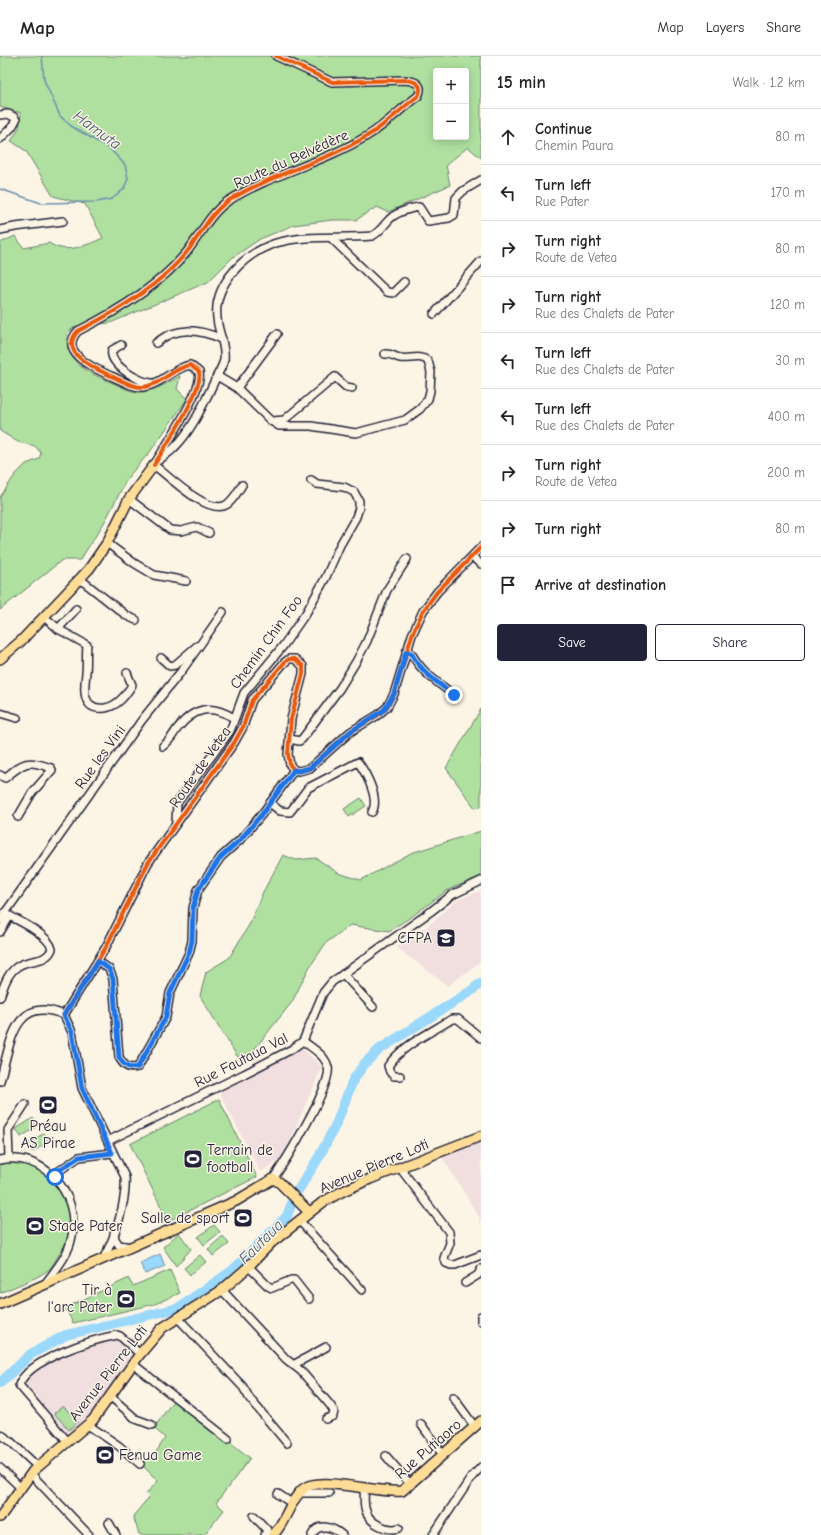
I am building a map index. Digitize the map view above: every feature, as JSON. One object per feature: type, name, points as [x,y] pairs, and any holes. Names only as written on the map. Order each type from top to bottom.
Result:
[{"type":"main road","points":[[0,659],[11,651],[93,565],[107,543],[129,499],[154,465]]},
{"type":"main road","name":"Avenue Pierre Loti","points":[[1,1513],[34,1471],[88,1425],[140,1354],[162,1328],[222,1290],[248,1267],[271,1243],[309,1212],[341,1192],[481,1136]]},
{"type":"main road","points":[[0,1304],[236,1202],[273,1179],[285,1188],[309,1212]]},
{"type":"main road","name":"Rue Putiaoro","points":[[299,1493],[306,1486],[317,1483],[364,1489],[396,1492],[402,1491],[478,1424]]},
{"type":"main road","points":[[273,1535],[283,1522],[299,1493]]},
{"type":"street","name":"Route du Belvédère","points":[[154,465],[183,416],[199,384],[200,376],[196,368],[190,365],[181,368],[156,383],[141,387],[130,384],[79,359],[71,340],[73,336],[78,331],[122,308],[158,280],[185,254],[210,219],[220,207],[228,201],[276,177],[321,159],[367,136],[386,124],[418,96],[421,91],[420,86],[415,81],[332,82],[276,56]]},
{"type":"street","points":[[0,115],[8,114],[14,116],[16,120],[12,127],[0,139]]},
{"type":"street","points":[[242,485],[226,505],[217,506],[193,497],[154,465],[174,448],[190,427],[224,360],[222,339],[217,318],[217,305],[220,291],[230,276],[250,257],[266,247],[288,240],[372,236],[378,234],[389,219],[413,208],[419,207],[428,221],[449,218],[454,215],[456,198],[463,191],[481,180]]},
{"type":"street","points":[[0,230],[63,221]]},
{"type":"street","points":[[331,238],[387,292],[393,292],[404,282]]},
{"type":"street","points":[[434,314],[481,262]]},
{"type":"street","points":[[156,343],[168,335],[189,330],[222,339]]},
{"type":"street","points":[[237,388],[277,334]]},
{"type":"street","points":[[121,345],[115,348],[111,354],[118,365],[143,382],[156,383]]},
{"type":"street","points":[[217,376],[237,388],[279,426],[311,426],[356,433],[405,420],[420,410],[428,399],[430,365],[424,358],[399,358],[385,354]]},
{"type":"street","points":[[271,420],[284,420],[335,377],[346,387],[352,388]]},
{"type":"street","name":"Chemin Chin Foo","points":[[176,822],[177,803],[230,731],[244,693],[283,646],[306,613],[326,578],[340,545],[359,508],[357,495],[348,488],[323,486],[311,480]]},
{"type":"street","points":[[129,499],[170,530],[181,531],[197,527],[209,533]]},
{"type":"street","points":[[107,543],[134,563],[154,575],[186,581]]},
{"type":"street","points":[[98,961],[109,969],[113,979],[119,1057],[125,1066],[129,1068],[138,1067],[166,1017],[170,993],[189,953],[192,941],[193,908],[198,890],[221,857],[240,840],[294,770],[299,771],[310,768],[350,732],[384,710],[394,694],[406,652],[417,622],[431,600],[481,547]]},
{"type":"street","points":[[472,557],[481,564]]},
{"type":"street","points":[[290,739],[299,741],[302,739],[340,688],[367,641],[387,590],[407,559]]},
{"type":"street","points":[[80,579],[127,616],[136,620]]},
{"type":"street","points":[[58,629],[76,609]]},
{"type":"street","name":"Rue les Vini","points":[[0,920],[7,915],[142,720],[203,641],[223,612]]},
{"type":"street","points":[[44,617],[58,629],[86,645],[89,676],[84,685],[85,699],[96,707],[112,706],[120,701],[132,685],[127,673]]},
{"type":"street","points":[[161,658],[170,666],[175,665],[203,641]]},
{"type":"street","points":[[406,652],[411,653],[427,676],[454,695]]},
{"type":"street","name":"Route de Vetea","points":[[64,1015],[98,961],[147,863],[234,742],[243,727],[252,700],[284,662],[292,659],[300,663],[303,670],[294,700],[288,761],[294,770]]},
{"type":"street","points":[[163,746],[186,719],[202,710],[208,708],[234,718]]},
{"type":"street","points":[[0,713],[17,718]]},
{"type":"street","points":[[0,775],[5,778],[26,762],[37,763],[51,768],[52,770],[32,793],[18,817]]},
{"type":"street","points":[[270,803],[280,811],[290,812],[308,788],[358,762],[363,769],[374,798],[374,809],[372,812]]},
{"type":"street","points":[[303,1041],[323,993],[332,982],[452,895],[481,881]]},
{"type":"street","points":[[0,932],[7,915],[41,935],[51,944],[52,949],[44,958],[20,964],[15,968],[6,980],[0,997]]},
{"type":"street","points":[[343,974],[373,1007]]},
{"type":"street","points":[[0,1081],[14,1029],[22,1018],[30,1013],[44,1011],[64,1015],[72,1032],[82,1088],[124,1177],[125,1188],[114,1232],[108,1250],[103,1259]]},
{"type":"street","points":[[400,1076],[394,1076],[390,1072],[388,1066],[392,1060],[403,1050],[452,1018],[458,1019],[481,1038]]},
{"type":"street","name":"Rue Fautaua Val","points":[[108,1141],[244,1074],[292,1049],[303,1041],[317,1052],[326,1063],[329,1071],[328,1076],[302,1132],[273,1179]]},
{"type":"street","points":[[9,1158],[8,1130],[25,1104]]},
{"type":"street","points":[[52,1175],[79,1157],[112,1153]]},
{"type":"street","points":[[0,1160],[9,1158],[30,1161],[39,1165],[52,1175],[63,1188],[70,1200],[73,1214],[73,1229],[65,1257],[45,1284]]},
{"type":"street","points":[[400,1168],[449,1232],[450,1243],[444,1258],[446,1263],[455,1265],[481,1255]]},
{"type":"street","points":[[299,1220],[362,1290]]},
{"type":"street","points":[[114,1232],[116,1242],[124,1247],[131,1247]]},
{"type":"street","points":[[248,1267],[272,1288],[294,1280],[309,1299]]},
{"type":"street","points":[[465,1282],[478,1275],[481,1269]]},
{"type":"street","points":[[222,1290],[293,1365],[301,1371],[334,1411],[333,1416],[326,1419]]},
{"type":"street","points":[[481,1316],[481,1321]]},
{"type":"street","points":[[178,1318],[243,1387],[250,1399],[287,1443]]},
{"type":"street","points":[[68,1442],[19,1385],[23,1376],[41,1363],[60,1354],[79,1346],[117,1335],[140,1354]]},
{"type":"street","points":[[293,1365],[326,1347]]},
{"type":"street","points":[[133,1364],[228,1439]]},
{"type":"street","points":[[110,1396],[136,1419],[152,1425]]},
{"type":"street","points":[[453,1397],[478,1424]]},
{"type":"street","points":[[421,1424],[443,1456]]},
{"type":"street","points":[[88,1425],[113,1442],[140,1464]]},
{"type":"street","points":[[0,1434],[9,1440],[89,1535]]},
{"type":"street","points":[[386,1456],[411,1484]]},
{"type":"street","points":[[433,1535],[470,1478],[481,1467]]},
{"type":"street","points":[[0,1468],[21,1488]]},
{"type":"street","points":[[364,1489],[364,1505],[368,1516],[383,1527],[399,1528]]},
{"type":"street","points":[[299,1493],[329,1494]]},
{"type":"street","points":[[278,1494],[293,1504]]},
{"type":"street","points":[[254,1516],[265,1526],[265,1535]]},
{"type":"street","points":[[109,1523],[116,1535]]},
{"type":"street","points":[[312,1535],[316,1529],[321,1527],[333,1529],[342,1535]]},
{"type":"shaded area","name":"CFPA","points":[[481,890],[481,961],[448,986],[396,947],[424,929],[456,901]]},
{"type":"shaded area","points":[[299,1045],[322,1067],[282,1159],[260,1172],[216,1086]]},
{"type":"shaded area","points":[[481,1140],[481,1226],[479,1217],[441,1155]]},
{"type":"shaded area","points":[[118,1338],[133,1353],[85,1421],[79,1428],[66,1436],[21,1384],[41,1366],[79,1348]]},
{"type":"green space","points":[[0,56],[481,56],[481,158],[468,147],[446,165],[450,185],[388,212],[377,207],[356,220],[332,220],[294,225],[260,239],[232,258],[208,282],[110,323],[76,326],[67,333],[67,343],[70,352],[80,366],[87,371],[135,392],[157,388],[180,376],[177,389],[187,399],[150,452],[128,477],[104,523],[80,560],[62,560],[0,610],[0,497],[15,475],[26,464],[39,459],[41,453],[35,446],[18,442],[0,431],[0,243],[15,236],[24,248],[49,243],[56,247],[69,249],[83,246],[103,238],[85,204],[53,196],[26,151],[11,141],[19,128],[21,113],[0,107]]},
{"type":"green space","points":[[481,709],[481,807],[475,808],[446,768]]},
{"type":"green space","points":[[361,798],[366,806],[349,817],[344,809]]},
{"type":"green space","points":[[481,831],[481,876],[448,890],[389,931],[350,925],[326,943],[309,968],[292,1002],[245,1061],[237,1056],[200,996],[206,972],[229,958],[249,925],[263,892],[283,855],[296,860],[316,858],[338,873],[361,880],[411,853]]},
{"type":"green space","name":"Terrain de football","points":[[219,1099],[257,1177],[168,1221],[130,1144]]},
{"type":"green space","points":[[33,1118],[38,1126],[21,1137],[16,1129]]},
{"type":"green space","points":[[44,1133],[49,1141],[33,1152],[27,1144]]},
{"type":"green space","name":"Stade Pater","points":[[9,1160],[46,1170],[65,1200],[70,1220],[70,1230],[60,1253],[49,1269],[36,1277],[0,1293],[0,1161]]},
{"type":"green space","points":[[214,1225],[220,1232],[204,1245],[198,1237]]},
{"type":"green space","points":[[179,1233],[191,1249],[176,1266],[163,1247]]},
{"type":"green space","points":[[223,1236],[229,1244],[213,1256],[208,1249]]},
{"type":"green space","points":[[200,1255],[206,1262],[190,1275],[184,1268]]},
{"type":"green space","name":"Tir à l'arc Pater","points":[[170,1270],[180,1293],[155,1304],[73,1323],[65,1308],[128,1278],[133,1286]]},
{"type":"green space","points":[[175,1398],[250,1458],[216,1503],[224,1510],[204,1535],[142,1535],[139,1534],[133,1516],[149,1497],[146,1494],[158,1481],[141,1464],[155,1454],[165,1438],[154,1428]]},
{"type":"green space","points":[[63,1406],[78,1422],[69,1430],[54,1413]]},
{"type":"water","points":[[160,1254],[165,1266],[145,1274],[140,1263]]},
{"type":"waterway","name":"Hamuta","points":[[0,189],[41,203],[96,202],[112,199],[124,189],[128,178],[125,165],[110,149],[71,126],[60,116],[44,80],[42,56]]},
{"type":"waterway","name":"Fautaua","points":[[0,1383],[31,1354],[66,1335],[178,1308],[233,1270],[287,1216],[295,1195],[319,1157],[337,1122],[353,1080],[365,1063],[380,1049],[471,991],[481,983]]},
{"type":"cycle path","points":[[154,465],[190,404],[196,391],[199,380],[199,372],[190,365],[178,369],[149,386],[139,387],[131,385],[88,364],[75,353],[72,346],[73,339],[78,331],[107,316],[136,298],[163,277],[186,253],[215,212],[228,201],[262,183],[333,154],[367,136],[418,96],[420,92],[418,84],[413,81],[405,80],[332,82],[276,56]]},
{"type":"cycle path","points":[[64,1015],[106,947],[148,863],[234,743],[243,727],[252,700],[284,663],[289,659],[295,659],[303,666],[303,674],[291,719],[288,754],[290,765],[294,770],[299,771],[310,768],[350,732],[378,715],[387,707],[394,694],[412,635],[423,611],[437,592],[481,547]]},
{"type":"place","name":"CFPA","points":[[446,938]]},
{"type":"place","name":"Préau AS Pirae","points":[[48,1105]]},
{"type":"place","name":"Terrain de football","points":[[193,1159]]},
{"type":"place","name":"Salle de sport","points":[[243,1218]]},
{"type":"place","name":"Stade Pater","points":[[35,1226]]},
{"type":"place","name":"Tir à l'arc Pater","points":[[126,1299]]},
{"type":"place","name":"Fenua Game","points":[[105,1455]]},
{"type":"route","points":[[55,1177],[52,1175],[79,1157],[112,1153],[108,1141],[82,1088],[72,1032],[64,1015],[98,961],[109,969],[113,979],[119,1057],[125,1066],[129,1068],[138,1067],[166,1017],[171,989],[182,970],[189,953],[192,941],[193,908],[198,890],[221,857],[240,840],[262,814],[294,770],[299,771],[310,768],[350,732],[378,715],[387,707],[398,683],[406,652],[411,653],[427,676],[454,695]]}]
